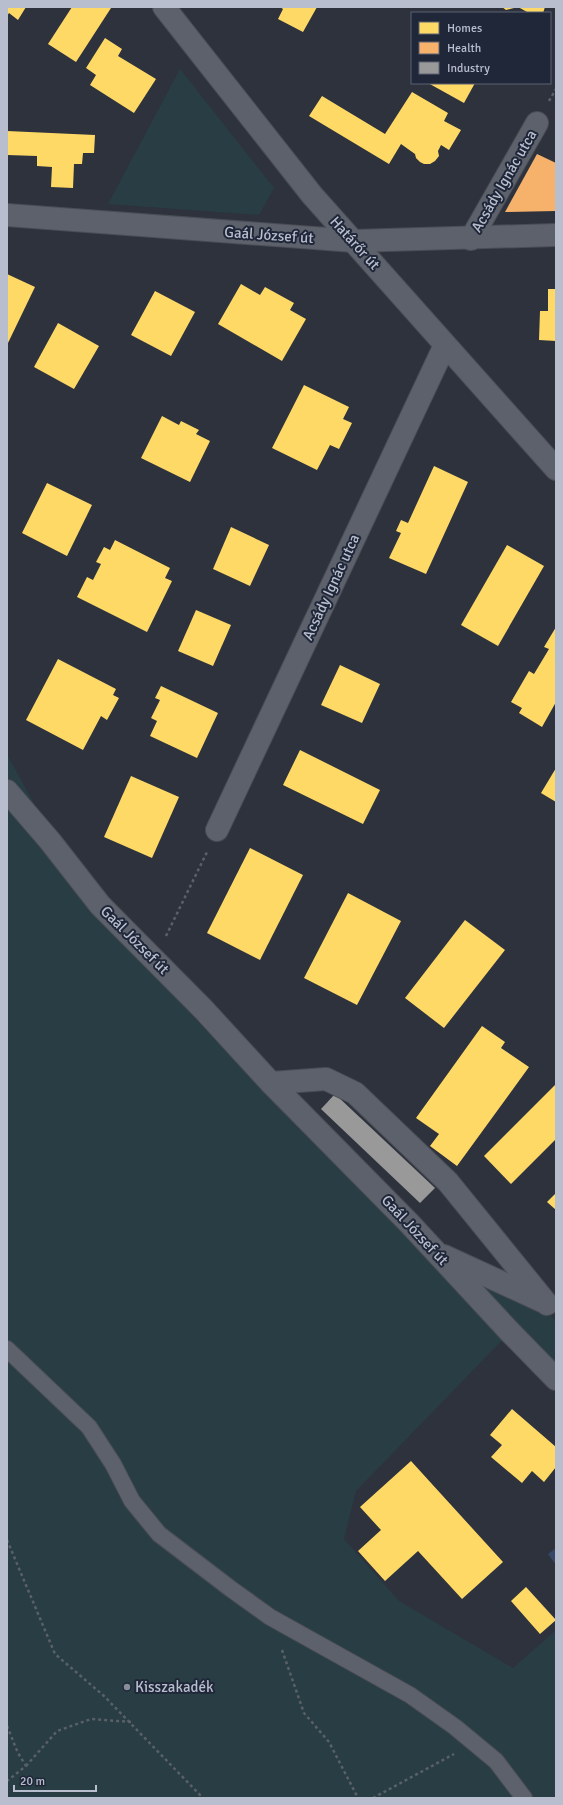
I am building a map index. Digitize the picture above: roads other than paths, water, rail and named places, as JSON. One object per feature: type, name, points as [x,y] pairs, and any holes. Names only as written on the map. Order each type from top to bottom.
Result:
[{"type":"street","name":"Határőr út","points":[[164,7],[312,195],[556,469]]},
{"type":"street","name":"Acsády Ignác utca","points":[[472,239],[537,123]]},
{"type":"street","name":"Gaál József út","points":[[7,215],[354,241],[472,239],[556,235]]},
{"type":"street","name":"Acsády Ignác utca","points":[[217,830],[444,345]]},
{"type":"street","name":"Gaál József út","points":[[7,791],[50,841],[100,905],[204,1010],[271,1083],[436,1252],[556,1379]]},
{"type":"street","points":[[271,1083],[326,1079],[355,1093],[448,1182],[552,1308]]},
{"type":"street","points":[[436,1252],[552,1308]]},
{"type":"lane","points":[[7,1349],[89,1427],[114,1464],[132,1501],[159,1534],[270,1617],[410,1695],[455,1727],[496,1761],[524,1798]]},
{"type":"water","points":[[556,1548],[556,1565],[548,1554]]},
{"type":"place","name":"Kisszakadék","points":[[127,1687]]}]
